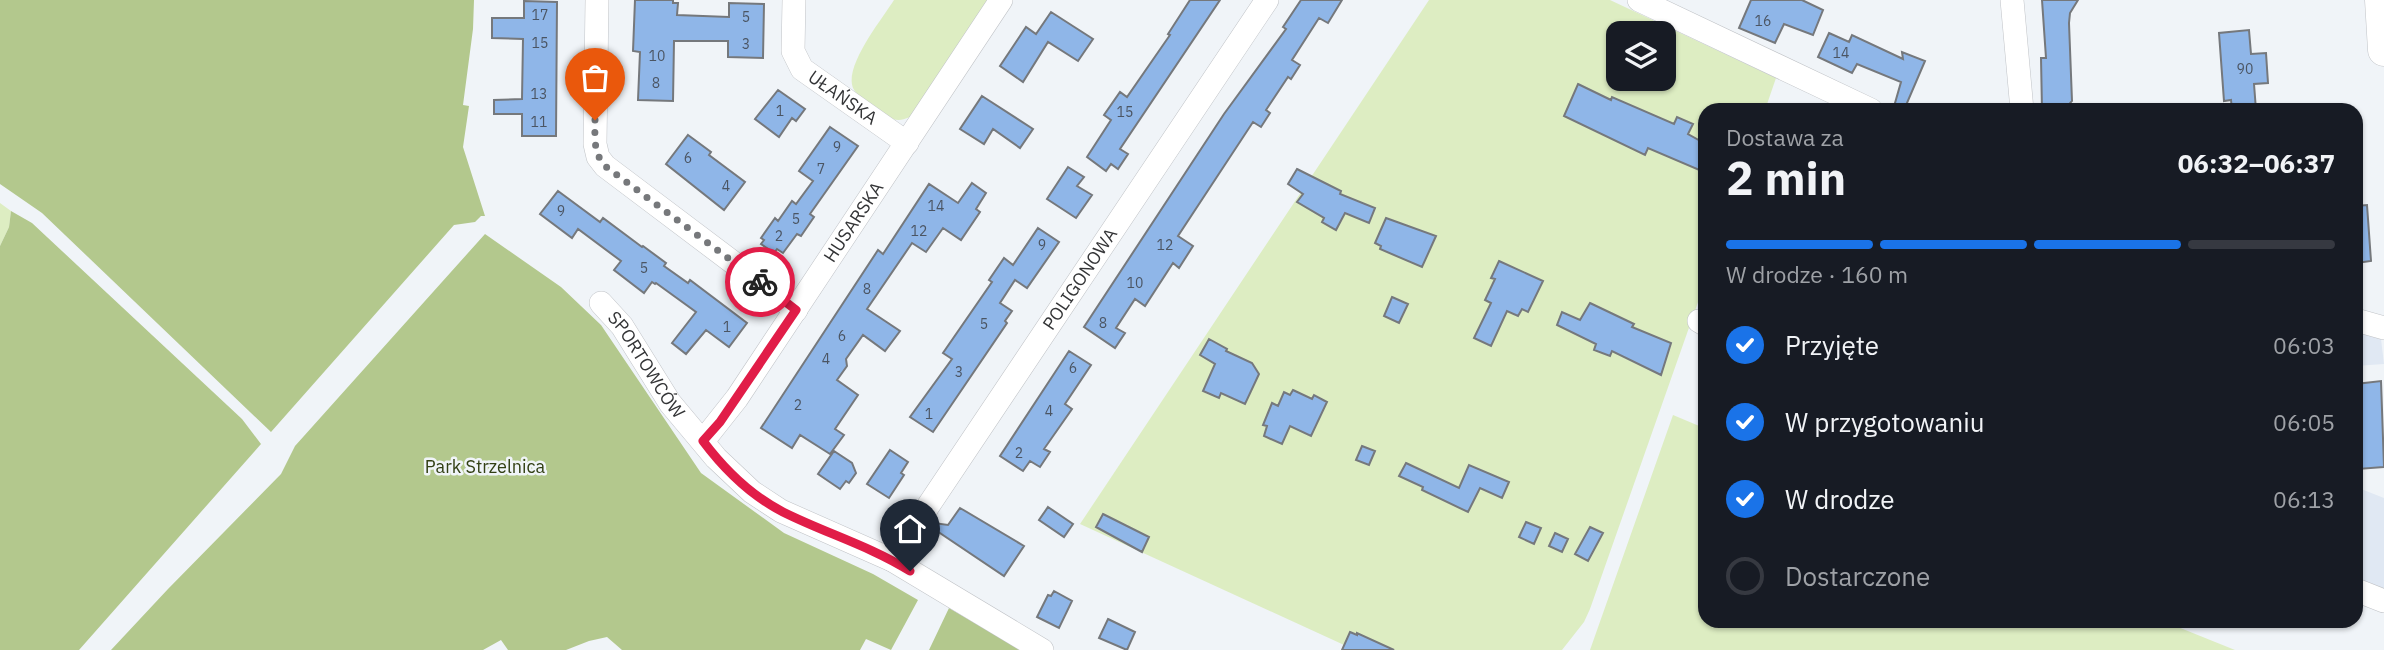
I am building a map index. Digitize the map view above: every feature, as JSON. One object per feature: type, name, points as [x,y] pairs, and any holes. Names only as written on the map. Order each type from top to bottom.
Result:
[{"type":"street","points":[[597,0],[594,144],[598,157],[605,166],[796,310]]},
{"type":"street","name":"UŁAŃSKA","points":[[794,0],[793,51],[802,69],[907,143]]},
{"type":"street","name":"HUSARSKA","points":[[703,441],[720,422],[796,310],[1001,0]]},
{"type":"street","name":"POLIGONOWA","points":[[892,560],[1267,0]]},
{"type":"street","points":[[1639,0],[1856,103]]},
{"type":"street","points":[[2012,0],[2021,103]]},
{"type":"street","points":[[2381,0],[2384,50]]},
{"type":"street","name":"SPORTOWCÓW","points":[[600,303],[622,326],[670,403],[716,458],[752,492],[781,511],[892,560],[1042,650]]},
{"type":"street","points":[[2363,322],[2384,328]]},
{"type":"street","points":[[2363,593],[2384,601]]},
{"type":"shaded area","points":[[2363,334],[2381,339],[2384,364],[2363,366]]},
{"type":"shaded area","points":[[2363,490],[2384,498],[2384,589],[2363,580]]},
{"type":"green space","points":[[0,0],[474,0],[463,105],[469,106],[463,147],[485,216],[475,222],[454,225],[271,432],[42,213],[0,184]]},
{"type":"green space","points":[[894,0],[991,0],[912,116],[897,120],[857,94],[852,79],[859,55]]},
{"type":"green space","points":[[1429,0],[1610,0],[1655,21],[1606,21],[1606,91],[1676,91],[1676,31],[1776,78],[1767,103],[1698,103],[1698,302],[1590,609],[1584,622],[1562,650],[1355,650],[1080,524]]},
{"type":"green space","points":[[0,203],[11,211],[9,227],[0,246]]},
{"type":"green space","points":[[11,211],[32,223],[242,419],[261,444],[79,650],[0,650],[0,246],[9,227]]},
{"type":"green space","name":"Park Strzelnica","points":[[485,234],[561,287],[601,325],[701,473],[784,533],[873,574],[918,600],[891,650],[866,639],[860,650],[622,650],[607,637],[566,650],[508,650],[501,640],[483,650],[111,650],[281,474],[295,446]]},
{"type":"green space","points":[[1673,415],[1698,425],[1698,628],[2180,628],[2235,650],[1590,650]]},
{"type":"green space","points":[[949,608],[1021,650],[929,650]]},
{"type":"building","points":[[635,0],[673,0],[673,3],[678,3],[677,15],[729,17],[729,3],[764,4],[763,58],[728,57],[728,41],[674,41],[673,101],[638,100],[640,52],[633,51]]},
{"type":"building","points":[[1190,0],[1220,0],[1120,149],[1128,154],[1118,169],[1111,164],[1106,171],[1087,157],[1111,120],[1104,115],[1120,92],[1127,97],[1170,35],[1168,34]]},
{"type":"building","points":[[1301,0],[1342,0],[1328,23],[1319,18],[1292,60],[1300,65],[1291,79],[1288,77],[1266,110],[1270,113],[1261,127],[1253,122],[1178,236],[1193,246],[1179,268],[1173,263],[1145,306],[1135,299],[1116,328],[1125,333],[1115,348],[1084,327],[1224,114],[1286,29],[1283,27]]},
{"type":"building","points":[[1751,0],[1802,0],[1823,10],[1813,35],[1784,24],[1775,43],[1739,28]]},
{"type":"building","points":[[2042,0],[2078,0],[2070,13],[2069,23],[2070,103],[2042,103],[2041,58],[2046,58]]},
{"type":"building","points":[[524,1],[557,2],[556,136],[522,136],[522,114],[494,114],[494,100],[522,99],[523,39],[492,38],[492,18],[524,18]]},
{"type":"building","points":[[1051,12],[1093,39],[1078,61],[1048,42],[1023,82],[1000,66],[1026,27],[1036,34]]},
{"type":"building","points":[[2249,30],[2251,54],[2266,53],[2268,83],[2254,84],[2255,103],[2224,101],[2219,33]]},
{"type":"building","points":[[1829,33],[1849,42],[1852,35],[1903,59],[1902,52],[1925,61],[1907,103],[1895,103],[1901,82],[1857,64],[1852,73],[1818,57]]},
{"type":"building","points":[[1578,84],[1674,124],[1677,117],[1693,124],[1688,134],[1698,140],[1698,169],[1648,148],[1645,155],[1564,116]]},
{"type":"building","points":[[778,90],[805,109],[796,121],[792,118],[779,137],[755,119]]},
{"type":"building","points":[[982,96],[1033,129],[1020,148],[993,129],[984,144],[960,129]]},
{"type":"building","points":[[830,127],[858,146],[810,214],[814,217],[801,236],[797,234],[783,253],[777,249],[774,253],[761,244],[764,240],[761,238],[775,218],[778,221],[792,201],[796,204],[813,181],[799,171]]},
{"type":"building","points":[[688,135],[745,182],[724,210],[666,164]]},
{"type":"building","points":[[1068,167],[1084,177],[1077,186],[1092,195],[1076,218],[1047,199]]},
{"type":"building","points":[[1297,169],[1341,191],[1340,194],[1375,208],[1369,223],[1345,213],[1336,230],[1322,222],[1324,218],[1297,202],[1303,194],[1288,184]]},
{"type":"building","points":[[972,183],[986,193],[976,209],[980,212],[961,240],[943,228],[926,252],[912,243],[867,309],[900,331],[885,351],[863,335],[846,359],[847,366],[837,380],[858,395],[835,429],[844,435],[830,454],[800,435],[792,448],[761,428],[878,250],[883,254],[929,184],[958,203]]},
{"type":"building","points":[[558,191],[600,222],[603,218],[666,263],[664,266],[688,283],[690,280],[747,323],[729,347],[706,330],[686,354],[672,343],[696,312],[656,283],[652,282],[644,293],[614,270],[621,261],[578,229],[572,238],[540,214]]},
{"type":"building","points":[[2363,205],[2367,205],[2371,261],[2363,262]]},
{"type":"building","points":[[1386,218],[1436,236],[1422,267],[1380,249],[1381,246],[1375,243]]},
{"type":"building","points":[[1038,228],[1059,242],[1027,288],[1015,280],[1000,303],[1012,311],[1005,321],[1007,323],[933,432],[910,417],[952,359],[943,353],[992,282],[989,280],[1004,258],[1013,265]]},
{"type":"building","points":[[1499,261],[1543,281],[1528,312],[1522,309],[1518,316],[1507,311],[1491,346],[1474,338],[1491,303],[1485,300],[1495,279],[1491,278]]},
{"type":"building","points":[[1392,297],[1408,304],[1399,323],[1384,316]]},
{"type":"building","points":[[1590,303],[1634,324],[1632,327],[1671,343],[1661,375],[1612,351],[1610,356],[1594,350],[1596,344],[1557,325],[1562,312],[1580,320]]},
{"type":"building","points":[[1209,339],[1227,349],[1226,351],[1252,363],[1259,374],[1245,404],[1221,393],[1219,398],[1203,391],[1215,364],[1200,355]]},
{"type":"building","points":[[1069,351],[1091,365],[1065,404],[1072,409],[1044,449],[1050,452],[1040,467],[1030,461],[1023,471],[1000,456]]},
{"type":"building","points":[[2381,381],[2384,467],[2363,469],[2363,383]]},
{"type":"building","points":[[1293,390],[1312,399],[1314,395],[1327,402],[1311,436],[1290,426],[1282,444],[1264,436],[1267,426],[1263,425],[1272,403],[1278,406],[1284,392],[1290,395]]},
{"type":"building","points":[[1362,446],[1375,451],[1369,465],[1356,460]]},
{"type":"building","points":[[890,450],[908,462],[901,473],[904,475],[889,498],[867,484]]},
{"type":"building","points":[[834,451],[852,463],[856,473],[849,483],[846,481],[840,489],[818,474]]},
{"type":"building","points":[[1406,463],[1459,488],[1469,465],[1509,482],[1502,498],[1480,488],[1468,512],[1399,476]]},
{"type":"building","points":[[1048,507],[1073,524],[1064,537],[1039,520]]},
{"type":"building","points":[[960,508],[1024,546],[1004,576],[931,527],[934,523],[948,525]]},
{"type":"building","points":[[1103,514],[1149,537],[1142,552],[1096,527]]},
{"type":"building","points":[[1526,522],[1541,528],[1534,544],[1519,537]]},
{"type":"building","points":[[1590,527],[1603,533],[1588,561],[1575,554]]},
{"type":"building","points":[[1555,533],[1568,539],[1562,552],[1549,546]]},
{"type":"building","points":[[1054,591],[1072,601],[1059,628],[1037,617],[1048,595],[1051,596]]},
{"type":"building","points":[[1108,619],[1135,632],[1127,650],[1099,638]]},
{"type":"building","points":[[1350,632],[1357,633],[1394,650],[1342,650]]},
{"type":"way so far","points":[[595,120],[594,144],[598,157],[605,166],[760,282]]},
{"type":"route","points":[[760,282],[796,310],[720,422],[703,441],[716,458],[752,492],[781,511],[892,560],[910,571]]}]
